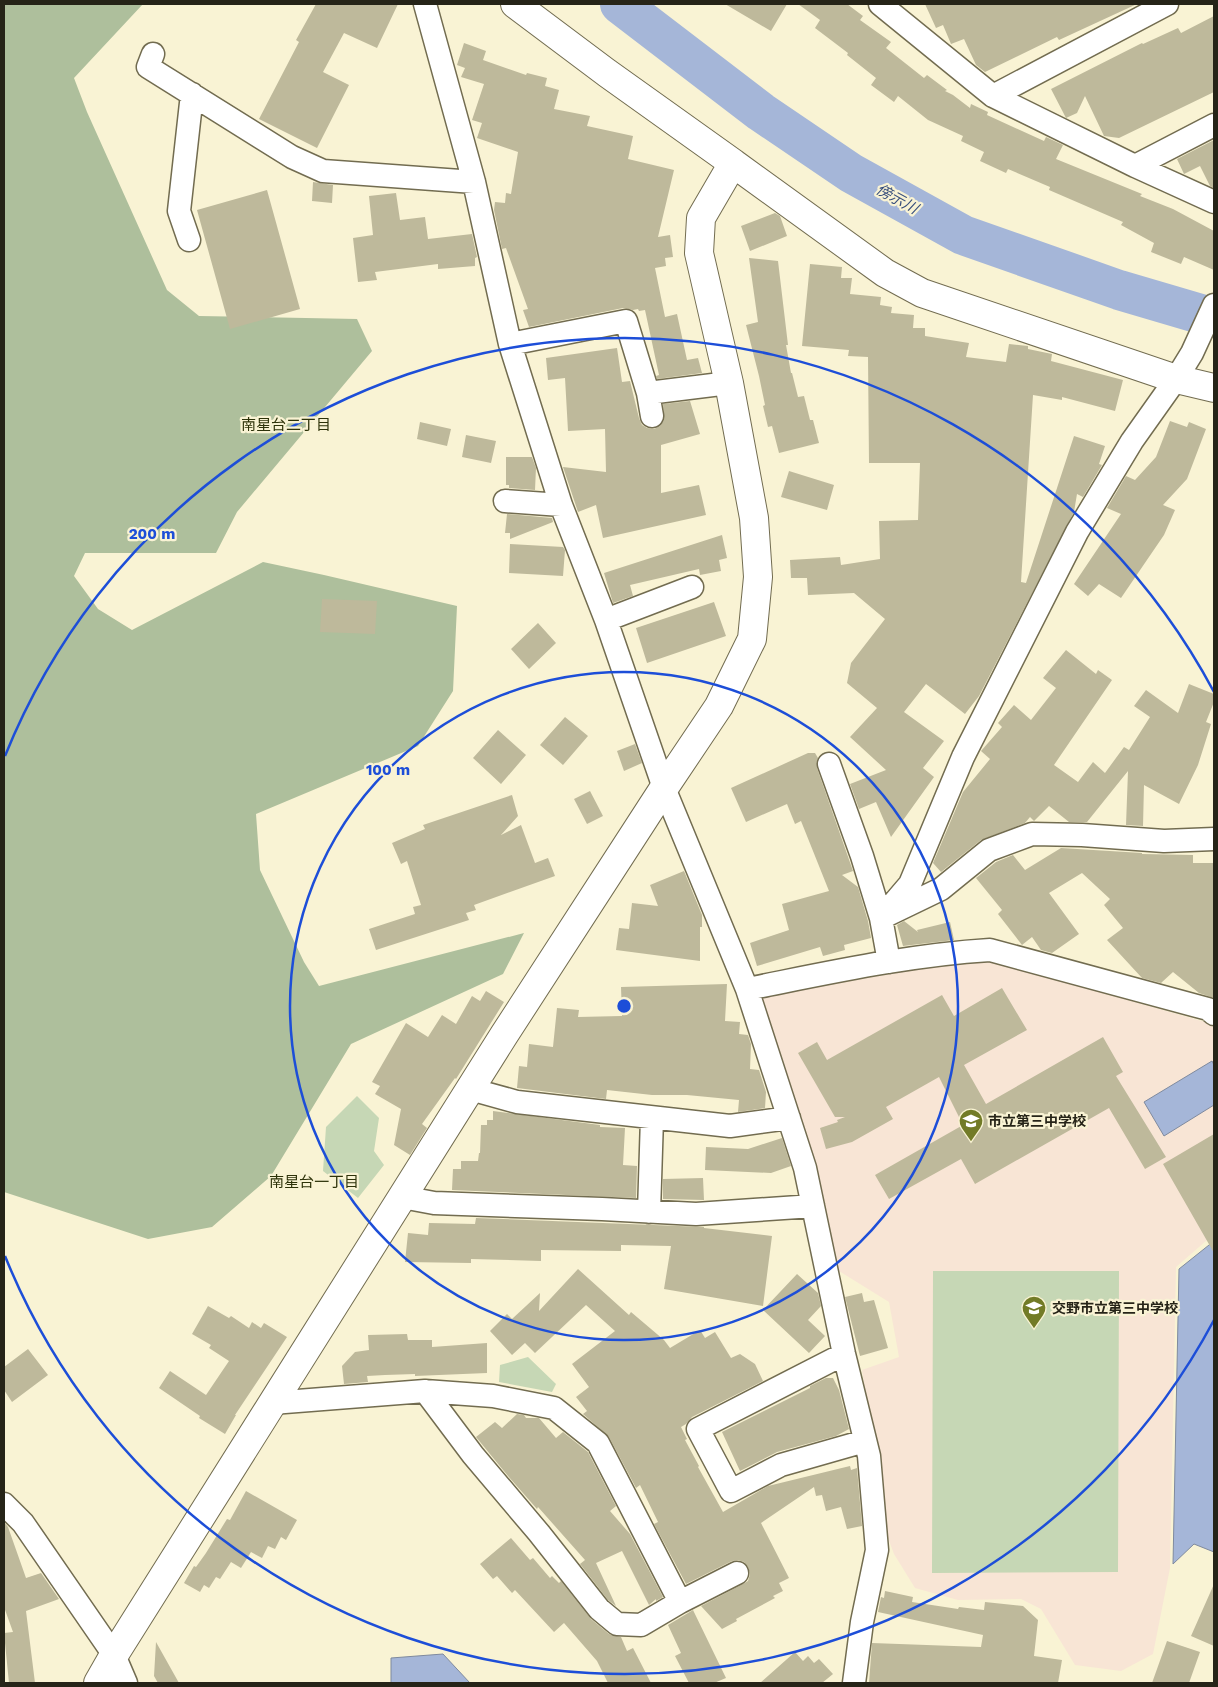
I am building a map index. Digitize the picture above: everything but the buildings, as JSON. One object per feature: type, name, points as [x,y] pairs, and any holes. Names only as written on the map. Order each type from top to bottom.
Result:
[{"type":"street","points":[[425,4],[474,182],[510,344],[561,505],[606,620],[664,788],[747,990],[805,1168],[844,1354],[869,1456],[877,1550],[862,1622],[854,1683]]},
{"type":"street","points":[[515,4],[607,73],[885,273],[922,293],[1176,379],[1214,388]]},
{"type":"street","points":[[993,96],[1167,4]]},
{"type":"street","points":[[888,6],[993,96],[1135,166],[1214,202]]},
{"type":"street","points":[[153,54],[148,67],[292,157],[324,171],[474,182]]},
{"type":"street","points":[[189,240],[179,211],[192,94]]},
{"type":"street","points":[[1135,166],[1214,125]]},
{"type":"street","points":[[98,1683],[470,1089],[719,706],[752,639],[758,577],[754,518],[729,383],[699,253],[701,218],[733,163]]},
{"type":"street","points":[[881,918],[910,884],[963,758],[1077,532],[1132,441],[1192,353],[1214,305]]},
{"type":"street","points":[[510,344],[624,313],[648,393],[652,416]]},
{"type":"street","points":[[648,393],[729,383]]},
{"type":"street","points":[[505,501],[561,505]]},
{"type":"street","points":[[606,620],[692,587]]},
{"type":"street","points":[[829,764],[862,856],[881,918],[889,962]]},
{"type":"street","points":[[881,918],[941,889],[989,850],[1032,834],[1082,835],[1164,841],[1214,839]]},
{"type":"street","points":[[747,990],[855,967],[964,951],[990,950],[1208,1009],[1214,1014]]},
{"type":"street","points":[[470,1089],[517,1102],[730,1126],[789,1118]]},
{"type":"street","points":[[649,1212],[652,1118]]},
{"type":"street","points":[[402,1197],[434,1203],[696,1214],[813,1206]]},
{"type":"street","points":[[844,1354],[698,1429],[731,1491],[781,1465],[865,1441]]},
{"type":"street","points":[[272,1403],[425,1391],[493,1396],[554,1408],[598,1443],[680,1602]]},
{"type":"street","points":[[425,1391],[473,1455],[599,1608],[618,1624],[642,1625],[680,1602],[736,1573]]},
{"type":"street","points":[[4,1504],[23,1522],[114,1655],[126,1683]]},
{"type":"shaded area","name":"交野市立第三中学校","points":[[980,958],[1205,1022],[1214,1028],[1214,1234],[1176,1267],[1170,1568],[1153,1654],[1121,1671],[1075,1665],[1041,1609],[1021,1599],[958,1600],[915,1588],[894,1554],[888,1538],[862,1370],[899,1357],[889,1302],[839,1271],[760,1003],[766,996]]},
{"type":"green space","points":[[4,4],[143,4],[74,78],[87,112],[167,290],[199,316],[357,319],[372,351],[237,512],[216,553],[85,553],[74,576],[98,609],[132,630],[263,562],[457,606],[453,691],[418,746],[256,814],[260,870],[304,962],[319,986],[524,933],[503,974],[351,1044],[271,1176],[212,1227],[148,1239],[4,1192]]},
{"type":"green space","points":[[357,1096],[379,1118],[374,1151],[384,1165],[358,1198],[323,1171],[326,1127]]},
{"type":"green space","points":[[933,1271],[1119,1271],[1118,1572],[932,1573]]},
{"type":"green space","points":[[528,1357],[556,1384],[552,1392],[499,1382],[500,1365]]},
{"type":"water","points":[[1212,1061],[1214,1065],[1214,1105],[1164,1136],[1144,1102]]},
{"type":"water","points":[[1214,1241],[1214,1552],[1194,1544],[1173,1564],[1179,1269]]},
{"type":"water","points":[[443,1654],[470,1683],[391,1683],[391,1658]]},
{"type":"waterway","name":"傍示川","points":[[620,4],[761,112],[851,173],[963,235],[1119,290],[1214,318]]},
{"type":"place","name":"市立第三中学校","points":[[971,1142]]},
{"type":"place","name":"交野市立第三中学校","points":[[1034,1329]]},
{"type":"district","name":"南星台二丁目","points":[[286,425]]},
{"type":"district","name":"南星台一丁目","points":[[314,1182]]}]
